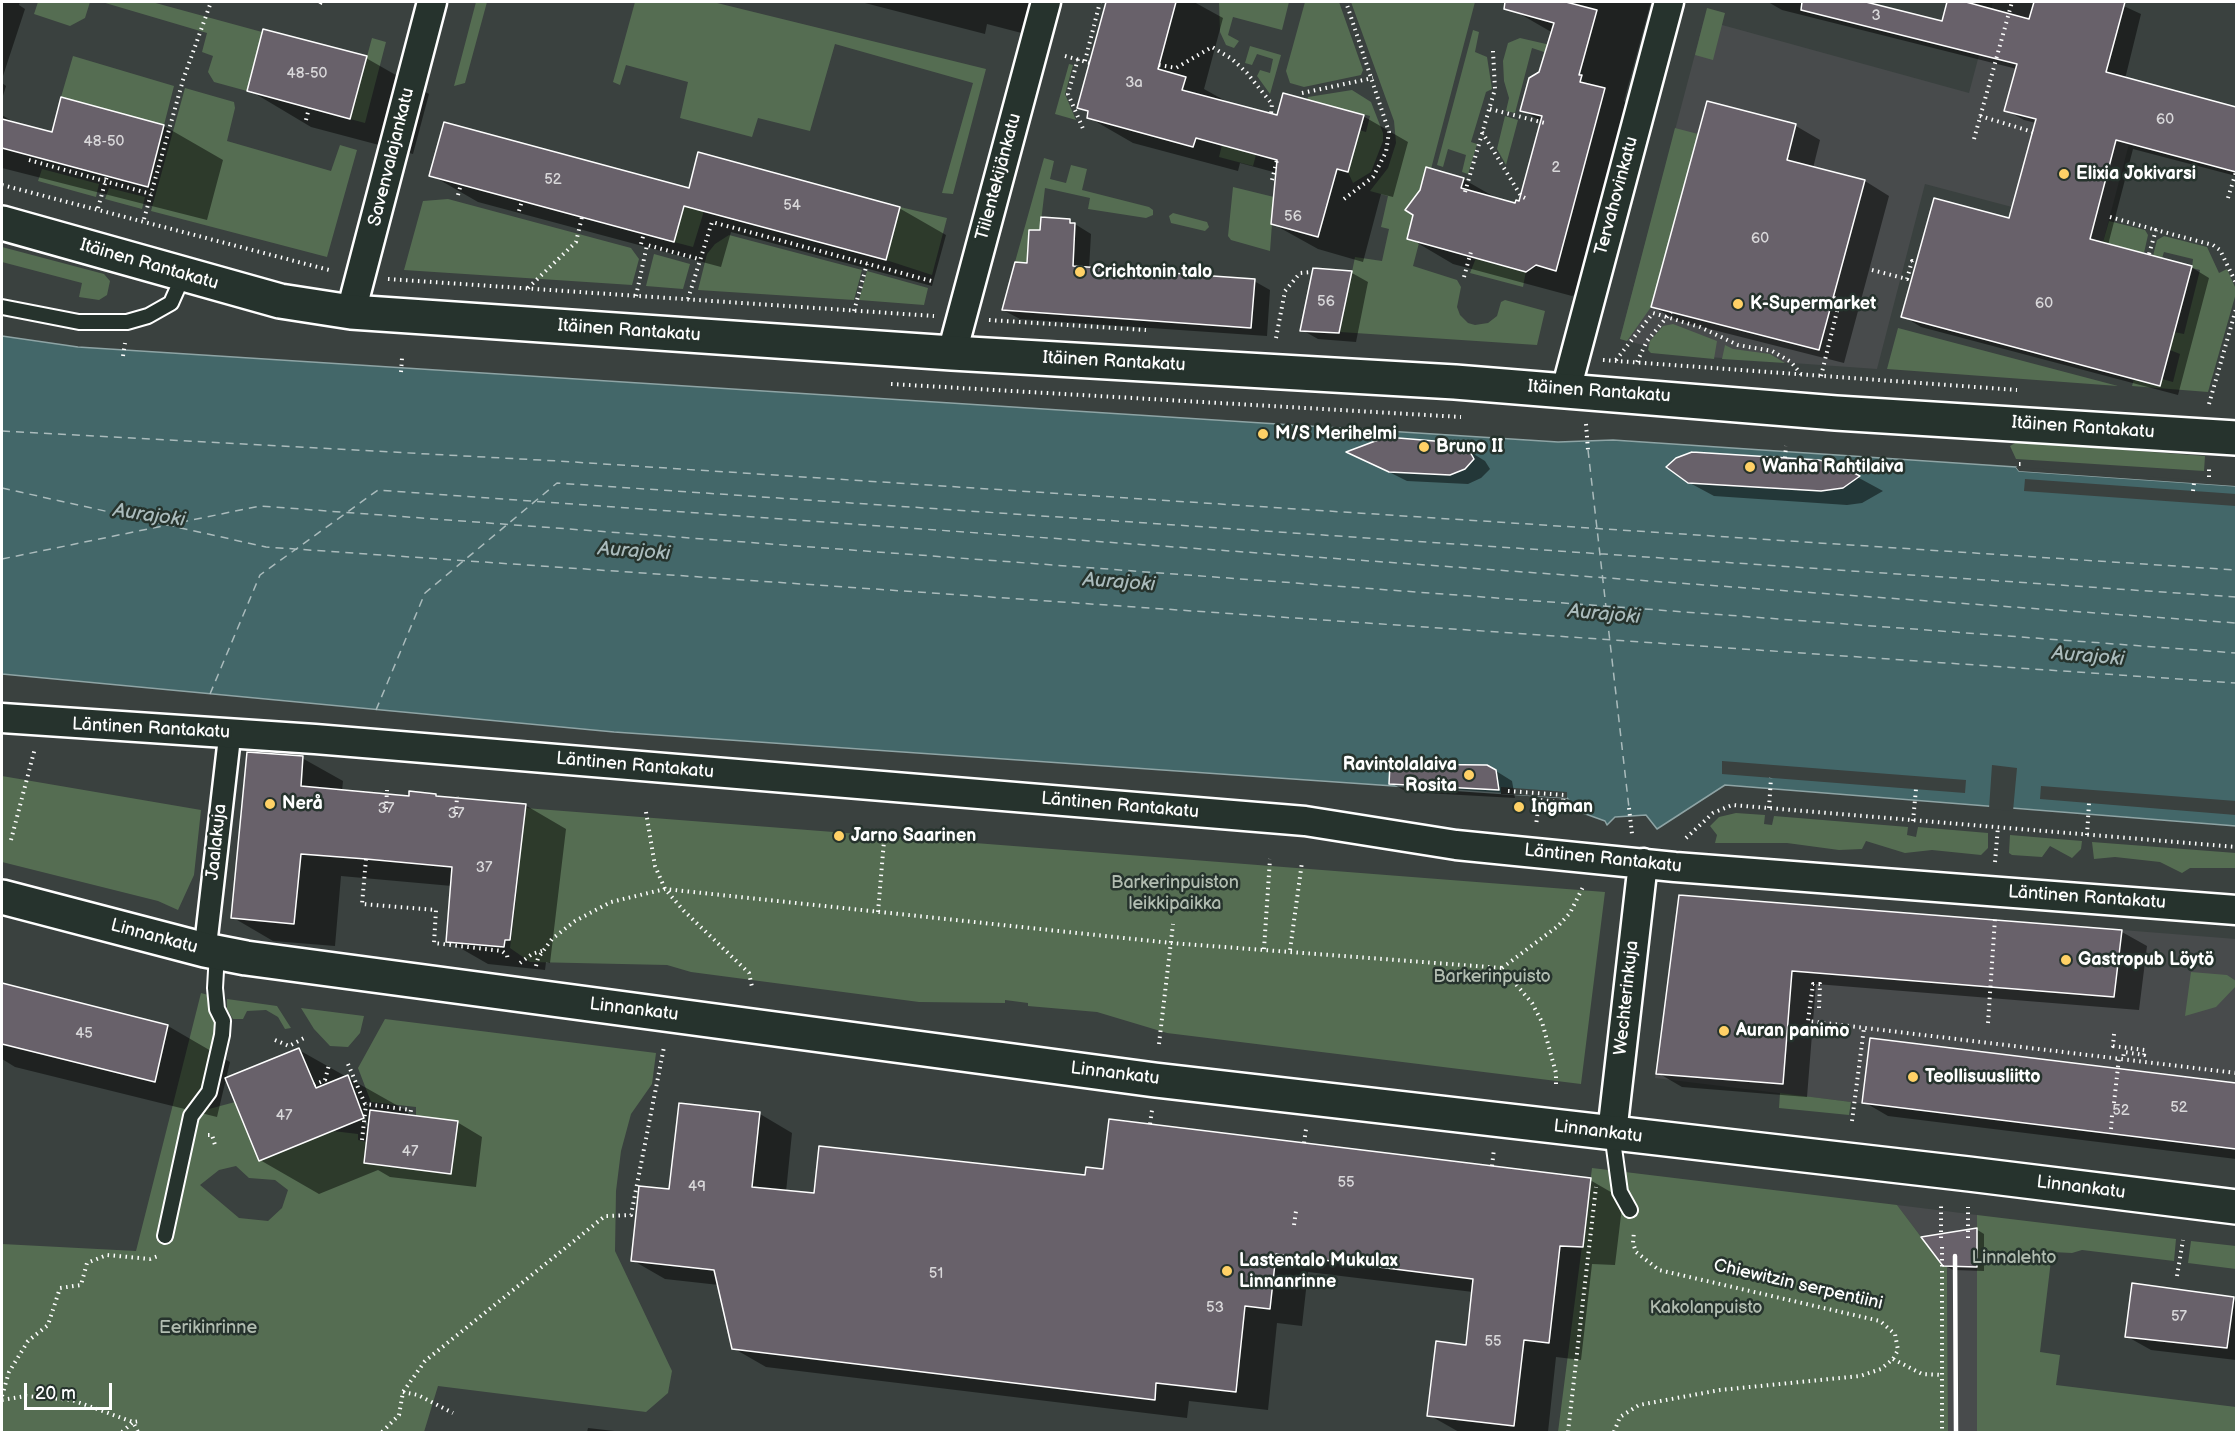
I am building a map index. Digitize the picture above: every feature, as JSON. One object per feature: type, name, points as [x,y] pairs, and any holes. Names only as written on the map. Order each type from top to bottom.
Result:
[{"type":"street","name":"Savenvalajankatu","points":[[351,312],[432,2]]},
{"type":"street","name":"Tiilentekijänkatu","points":[[952,353],[1046,2]]},
{"type":"street","name":"Tervahovinkatu","points":[[1566,390],[1669,2]]},
{"type":"street","name":"Itäinen Rantakatu","points":[[2,223],[183,276],[280,301],[351,312],[952,353],[1566,390],[1836,412],[2236,438]]},
{"type":"street","name":"Läntinen Rantakatu","points":[[2,718],[42,723],[230,733],[1305,821],[1456,845],[1643,863],[2236,910]]},
{"type":"street","name":"Jaalakuja","points":[[211,951],[230,733]]},
{"type":"street","name":"Wechterinkuja","points":[[1612,1133],[1643,863]]},
{"type":"street","name":"Linnankatu","points":[[2,897],[211,951],[1155,1080],[2236,1208]]},
{"type":"lane","points":[[2,308],[79,322],[127,322],[148,316],[171,303],[183,276]]},
{"type":"lane","points":[[165,1236],[191,1116],[209,1092],[222,1035],[223,1021],[217,1009],[211,951]]},
{"type":"lane","points":[[1612,1133],[1620,1192],[1630,1210]]},
{"type":"path","points":[[144,219],[183,80],[211,2]]},
{"type":"path","points":[[1065,56],[1087,62],[1100,2]]},
{"type":"path","points":[[1344,199],[1373,177],[1386,152],[1388,121],[1346,2]]},
{"type":"path","points":[[1974,139],[2012,2]]},
{"type":"path","points":[[1159,65],[1176,68],[1212,47],[1232,58],[1247,73],[1272,104],[1271,114]]},
{"type":"path","points":[[1465,192],[1495,88],[1494,51]]},
{"type":"path","points":[[1078,59],[1068,94],[1084,131]]},
{"type":"path","points":[[1302,93],[1373,78]]},
{"type":"path","points":[[306,120],[309,108]]},
{"type":"path","points":[[1490,109],[1545,123]]},
{"type":"path","points":[[1980,116],[2032,132]]},
{"type":"path","points":[[1482,132],[1521,196],[1525,198]]},
{"type":"path","points":[[29,160],[106,179],[151,194]]},
{"type":"path","points":[[1272,180],[1277,160]]},
{"type":"path","points":[[2228,198],[2236,172]]},
{"type":"path","points":[[98,208],[106,179]]},
{"type":"path","points":[[2,184],[144,219],[330,270],[362,275],[417,282],[927,315]]},
{"type":"path","points":[[458,195],[461,184]]},
{"type":"path","points":[[519,211],[522,201]]},
{"type":"path","points":[[688,299],[714,214]]},
{"type":"path","points":[[528,288],[576,242],[582,217]]},
{"type":"path","points":[[2110,217],[2213,245],[2220,250],[2236,283]]},
{"type":"path","points":[[712,222],[935,282]]},
{"type":"path","points":[[769,237],[771,229]]},
{"type":"path","points":[[2149,254],[2156,230]]},
{"type":"path","points":[[641,244],[644,233]]},
{"type":"path","points":[[636,296],[647,246],[699,259]]},
{"type":"path","points":[[834,255],[836,247]]},
{"type":"path","points":[[1464,276],[1472,248]]},
{"type":"path","points":[[1872,270],[1907,279],[1912,261],[1916,263]]},
{"type":"path","points":[[854,311],[867,264]]},
{"type":"path","points":[[1276,338],[1285,291],[1300,273],[1312,272]]},
{"type":"path","points":[[1834,298],[1863,305]]},
{"type":"path","points":[[1821,376],[1840,299]]},
{"type":"path","points":[[2210,404],[2236,309]]},
{"type":"path","points":[[1637,362],[1647,341],[1671,312]]},
{"type":"path","points":[[1801,374],[1791,362],[1772,351],[1738,345],[1700,327],[1653,313],[1616,361],[2021,390]]},
{"type":"path","points":[[123,356],[124,349]]},
{"type":"path","points":[[401,370],[402,358]]},
{"type":"path","points":[[891,384],[1473,417]]},
{"type":"path","points":[[2198,403],[2218,405]]},
{"type":"path","points":[[1586,420],[1588,450]]},
{"type":"path","points":[[1785,458],[1786,446]]},
{"type":"path","points":[[2019,464],[2025,464]]},
{"type":"path","points":[[2193,491],[2194,483]]},
{"type":"path","points":[[10,840],[42,723]]},
{"type":"path","points":[[1769,808],[1771,778]]},
{"type":"path","points":[[1913,821],[1916,789]]},
{"type":"path","points":[[386,809],[387,790]]},
{"type":"path","points":[[1508,791],[1564,795],[1563,802],[1539,800],[1535,833]]},
{"type":"path","points":[[456,814],[458,796]]},
{"type":"path","points":[[2087,835],[2089,803]]},
{"type":"path","points":[[1684,840],[1721,808],[1732,805],[2236,847]]},
{"type":"path","points":[[646,812],[655,866],[665,889],[684,911],[750,973],[752,987]]},
{"type":"path","points":[[1995,862],[1998,827]]},
{"type":"path","points":[[878,912],[885,829]]},
{"type":"path","points":[[366,859],[362,904],[436,910],[434,943],[502,951],[507,955],[512,968],[532,954],[543,951]]},
{"type":"path","points":[[1264,950],[1263,928],[1270,859]]},
{"type":"path","points":[[1290,950],[1302,862]]},
{"type":"path","points":[[536,969],[543,951],[557,935],[594,910],[611,902],[665,889],[1171,943],[1290,950],[1503,968],[1558,926],[1573,908],[1584,884]]},
{"type":"path","points":[[1988,1023],[1996,913]]},
{"type":"path","points":[[1159,1044],[1173,924]]},
{"type":"path","points":[[1503,968],[1532,1003],[1542,1022],[1556,1073],[1556,1088]]},
{"type":"path","points":[[1819,1008],[1820,984],[1813,984],[1808,1021],[2236,1073]]},
{"type":"path","points":[[1852,1121],[1864,1028]]},
{"type":"path","points":[[2114,1034],[2113,1046],[2145,1050],[2144,1055],[2124,1052],[2114,1103]]},
{"type":"path","points":[[275,1040],[289,1046],[306,1037]]},
{"type":"path","points":[[382,1432],[399,1414],[403,1392],[425,1361],[605,1216],[631,1215],[664,1047]]},
{"type":"path","points":[[348,1064],[366,1104],[362,1140]]},
{"type":"path","points":[[314,1085],[325,1080],[329,1065]]},
{"type":"path","points":[[366,1104],[411,1110],[410,1115]]},
{"type":"path","points":[[1150,1124],[1152,1106]]},
{"type":"path","points":[[2111,1129],[2112,1115]]},
{"type":"path","points":[[1304,1143],[1306,1125]]},
{"type":"path","points":[[1492,1166],[1494,1148]]},
{"type":"path","points":[[1568,1432],[1597,1184]]},
{"type":"path","points":[[1941,1204],[1941,1238]]},
{"type":"path","points":[[1968,1208],[1968,1238]]},
{"type":"path","name":"Chiewitzin serpentiini","points":[[1630,1210],[1634,1248],[1639,1256],[1650,1265],[1659,1270],[1880,1321],[1892,1329],[1898,1340],[1898,1350],[1893,1359]]},
{"type":"path","points":[[1294,1225],[1296,1211]]},
{"type":"path","points":[[2177,1276],[2183,1240]]},
{"type":"path","points":[[1942,1247],[1942,1432]]},
{"type":"path","points":[[2,1396],[9,1372],[28,1341],[48,1325],[60,1288],[81,1285],[87,1263],[107,1255],[150,1259]]},
{"type":"path","points":[[1614,1432],[1620,1417],[1639,1405],[1774,1383],[1839,1380],[1874,1373],[1893,1359],[1922,1374],[1942,1374]]},
{"type":"path","points":[[403,1392],[418,1395],[453,1413]]},
{"type":"path","points":[[2,1400],[26,1396],[72,1400],[133,1422],[140,1421]]},
{"type":"path","points":[[122,1432],[133,1422]]},
{"type":"path","points":[[133,1422],[138,1432]]},
{"type":"shaded area","points":[[1993,2],[2124,3],[2090,133],[2129,144],[2103,242],[2088,239],[2012,207],[1925,184],[1877,369],[1680,355],[1620,339],[1704,20],[1969,93]]},
{"type":"shaded area","points":[[1679,895],[2236,939],[2236,1149],[1655,1078]]},
{"type":"shaded area","points":[[1897,1205],[1977,1215],[1977,1432],[1948,1432],[1947,1267],[1943,1266]]},
{"type":"green space","points":[[38,2],[90,2],[85,18],[70,26],[34,14]]},
{"type":"green space","points":[[102,2],[152,2],[262,32],[247,91],[214,82],[208,72],[213,56],[202,52],[207,33]]},
{"type":"green space","points":[[476,2],[487,2],[465,83],[454,86]]},
{"type":"green space","points":[[635,2],[713,2],[986,69],[953,194],[942,193],[973,83],[835,44],[810,131],[758,118],[752,137],[680,118],[688,82],[626,65],[620,85],[613,82]]},
{"type":"green space","points":[[1219,2],[1289,2],[1282,30],[1233,17],[1228,35],[1239,41],[1234,48],[1226,45],[1220,32]]},
{"type":"green space","points":[[1305,2],[1339,2],[1363,70],[1361,75],[1304,87],[1290,83],[1286,71]]},
{"type":"green space","points":[[1351,2],[1475,2],[1431,169],[1426,168],[1417,200],[1413,199],[1405,210],[1413,215],[1407,239],[1419,243],[1413,266],[1457,280],[1461,287],[1457,307],[1460,315],[1468,323],[1475,325],[1488,323],[1497,316],[1501,302],[1505,300],[1545,311],[1537,345],[1340,332],[1355,257],[1382,261],[1389,229],[1381,227],[1388,196],[1370,191],[1388,168],[1396,143],[1394,121]]},
{"type":"green space","points":[[1707,8],[1725,13],[1713,60],[1695,55]]},
{"type":"green space","points":[[1473,30],[1479,32],[1475,52],[1487,57],[1492,89],[1486,92],[1471,142],[1477,144],[1468,174],[1462,172],[1466,155],[1448,149],[1443,167],[1437,165]]},
{"type":"green space","points":[[372,38],[386,42],[365,123],[350,119]]},
{"type":"green space","points":[[1520,38],[1581,52],[1577,69],[1542,60],[1544,52],[1532,48],[1515,113],[1506,111],[1509,98],[1504,81],[1503,61],[1508,43]]},
{"type":"green space","points":[[1250,46],[1281,55],[1270,94],[1257,76],[1260,70],[1270,73],[1273,59],[1257,54],[1252,65],[1245,63]]},
{"type":"green space","points":[[73,56],[174,86],[164,125],[61,97]]},
{"type":"green space","points":[[1069,64],[1073,65],[1065,94],[1076,120],[1055,114]]},
{"type":"green space","points":[[185,88],[234,102],[235,108],[227,141],[331,171],[340,145],[357,150],[327,257],[151,211]]},
{"type":"green space","points":[[1352,90],[1371,102],[1383,133],[1383,141],[1371,172],[1353,183],[1348,172],[1359,130],[1366,132],[1370,116],[1307,100],[1308,97]]},
{"type":"green space","points":[[1505,116],[1518,120],[1506,165],[1497,149]]},
{"type":"green space","points":[[1675,128],[1698,134],[1651,307],[1627,341],[1620,339]]},
{"type":"green space","points":[[1222,145],[1256,155],[1253,166],[1219,157]]},
{"type":"green space","points":[[1044,158],[1054,161],[1050,179],[1066,183],[1071,165],[1087,169],[1082,190],[1149,207],[1153,210],[1153,215],[1146,218],[1088,209],[1090,198],[1045,188],[1040,230],[1029,230],[1027,263],[1015,262]]},
{"type":"green space","points":[[42,169],[99,184],[96,197],[38,181]]},
{"type":"green space","points":[[1233,187],[1274,197],[1270,251],[1231,240],[1228,236]]},
{"type":"green space","points":[[109,188],[145,197],[142,209],[105,199]]},
{"type":"green space","points":[[448,199],[631,248],[639,259],[632,285],[404,270],[423,201]]},
{"type":"green space","points":[[684,206],[704,211],[693,247],[674,242]]},
{"type":"green space","points":[[900,207],[947,218],[932,275],[886,260]]},
{"type":"green space","points":[[1173,213],[1207,222],[1209,227],[1205,231],[1171,223],[1169,216]]},
{"type":"green space","points":[[2109,221],[2145,230],[2148,235],[2144,253],[2103,242]]},
{"type":"green space","points":[[729,235],[862,270],[854,300],[698,290],[707,254],[715,244]]},
{"type":"green space","points":[[2164,236],[2207,247],[2219,273],[2227,269],[2235,287],[2236,293],[2208,392],[2132,386],[2134,379],[2160,386],[2162,379],[2173,382],[2180,354],[2170,350],[2174,332],[2184,334],[2200,270],[2192,268],[2193,259],[2164,252],[2162,258],[2153,256],[2157,240]]},
{"type":"green space","points":[[2,247],[104,274],[110,281],[107,295],[99,300],[79,297],[82,283],[2,262]]},
{"type":"green space","points":[[654,254],[690,264],[683,289],[646,286]]},
{"type":"green space","points":[[1476,258],[1526,271],[1523,287],[1470,273]]},
{"type":"green space","points":[[867,271],[928,288],[924,305],[859,300]]},
{"type":"green space","points":[[1673,324],[1717,341],[1714,359],[1651,353],[1648,350],[1650,341],[1663,326]]},
{"type":"green space","points":[[1898,328],[2118,386],[1887,369]]},
{"type":"green space","points":[[1725,345],[1733,349],[1770,354],[1785,363],[1722,359]]},
{"type":"green space","points":[[2017,442],[2205,456],[2204,471],[2016,459],[2010,446]]},
{"type":"green space","points":[[2,776],[201,810],[194,875],[178,910],[158,901],[2,862]]},
{"type":"green space","name":"Barkerinpuisto","points":[[525,808],[1605,892],[1581,1084],[1167,1033],[1097,1012],[1028,1006],[1028,1003],[1005,1000],[1005,1003],[919,1002],[691,972],[667,965],[530,962],[510,948],[519,873],[516,873]]},
{"type":"green space","points":[[1736,813],[1765,815],[1764,824],[1772,825],[1774,816],[1908,827],[1907,835],[1916,837],[1918,827],[1988,833],[1988,848],[1981,855],[1932,850],[1905,853],[1866,841],[1862,849],[1839,850],[1787,843],[1715,843],[1717,835],[1710,826],[1719,817]]},
{"type":"green space","points":[[2010,835],[2082,841],[2081,849],[2072,858],[2050,846],[2042,857],[2012,855],[2009,853]]},
{"type":"green space","points":[[2092,842],[2236,853],[2236,868],[2190,868],[2182,873],[2160,862],[2115,857],[2094,859]]},
{"type":"green space","points":[[2191,972],[2227,975],[2236,981],[2236,986],[2216,1007],[2185,1016]]},
{"type":"green space","name":"Eerikinrinne","points":[[201,993],[223,999],[209,1109],[235,1102],[259,1161],[333,1131],[358,1134],[358,1140],[367,1142],[364,1163],[451,1174],[458,1121],[416,1116],[416,1107],[371,1102],[358,1068],[385,1019],[656,1053],[652,1084],[631,1114],[621,1151],[616,1191],[615,1251],[672,1371],[668,1393],[646,1412],[438,1386],[424,1432],[2,1432],[2,1244],[136,1251]],"holes":[[[236,1166],[249,1178],[275,1180],[288,1190],[282,1208],[268,1221],[239,1218],[200,1185],[219,1170]]]},
{"type":"green space","points":[[227,999],[277,1006],[291,1028],[285,1029],[278,1017],[266,1010],[247,1011],[243,1019],[233,1019],[227,1009]]},
{"type":"green space","points":[[301,1008],[364,1016],[360,1033],[348,1047],[330,1046],[314,1029]]},
{"type":"green space","points":[[1780,1093],[1851,1102],[1849,1115],[1779,1108]]},
{"type":"green space","name":"Kakolanpuisto","points":[[1592,1168],[1897,1205],[1943,1266],[1947,1266],[1948,1432],[1558,1432]]},
{"type":"green space","name":"Linnalehto","points":[[1977,1215],[2176,1239],[2174,1261],[2082,1250],[2072,1253],[2052,1252],[2040,1352],[2060,1355],[2056,1385],[2236,1407],[2236,1432],[1977,1432]]},
{"type":"green space","points":[[2191,1241],[2236,1246],[2236,1269],[2188,1263]]},
{"type":"water","name":"Aurajoki","points":[[2,336],[78,347],[1558,442],[1613,440],[2016,467],[2019,471],[2236,486],[2236,826],[1725,785],[1657,829],[1646,815],[1615,817],[1607,825],[1605,821],[1580,812],[1567,798],[614,732],[2,674]]},
{"type":"pier","points":[[2016,467],[2236,483],[2236,486],[2019,471]]},
{"type":"pier","points":[[2025,479],[2236,494],[2236,506],[2024,491]]},
{"type":"pier","points":[[1722,761],[1966,780],[1965,793],[1722,774]]},
{"type":"pier","points":[[1992,765],[2017,768],[2013,811],[1989,809]]},
{"type":"pier","points":[[2041,786],[2236,801],[2236,815],[2040,799]]},
{"type":"pier","points":[[1501,787],[1567,792],[1567,798],[1501,794]]},
{"type":"building","points":[[1106,2],[1176,2],[1158,69],[1186,77],[1182,90],[1277,115],[1283,93],[1364,115],[1348,172],[1337,169],[1318,237],[1271,224],[1277,160],[1196,138],[1193,147],[1087,118],[1088,111],[1077,108]]},
{"type":"building","points":[[1505,2],[1566,2],[1597,10],[1579,75],[1582,75],[1580,82],[1605,88],[1556,271],[1536,265],[1526,272],[1407,239],[1413,215],[1405,210],[1420,190],[1426,167],[1464,178],[1461,188],[1515,203],[1516,200],[1519,201],[1542,116],[1520,111],[1529,78],[1539,72],[1554,23],[1504,9]]},
{"type":"building","points":[[1802,2],[1866,2],[1942,21],[1947,2],[1966,2],[2029,19],[2034,2],[2125,2],[2106,72],[2236,107],[2236,172],[2116,140],[2090,239],[2192,266],[2160,386],[1901,317],[1934,198],[2009,218],[2036,119],[2004,111],[2017,64],[1801,10]]},
{"type":"building","points":[[263,29],[367,56],[350,119],[247,91]]},
{"type":"building","points":[[61,97],[164,125],[148,187],[2,148],[2,119],[52,132]]},
{"type":"building","points":[[1707,101],[1796,124],[1787,160],[1865,180],[1819,350],[1651,307]]},
{"type":"building","points":[[444,122],[689,188],[698,152],[900,207],[886,260],[684,206],[674,242],[429,176]]},
{"type":"building","name":"Crichtonin talo","points":[[1041,217],[1070,219],[1070,223],[1075,223],[1073,266],[1255,279],[1251,328],[1002,310],[1015,262],[1027,263],[1029,230],[1040,230]]},
{"type":"building","points":[[1313,268],[1352,271],[1339,333],[1300,331]]},
{"type":"building","points":[[1386,437],[1459,443],[1469,450],[1474,459],[1465,469],[1450,475],[1389,472],[1346,452]]},
{"type":"building","points":[[1692,452],[1819,460],[1836,464],[1860,476],[1843,488],[1821,491],[1688,483],[1666,467],[1676,458]]},
{"type":"building","points":[[247,752],[303,756],[301,786],[409,796],[409,791],[436,794],[436,796],[526,804],[510,940],[505,940],[504,947],[446,942],[452,867],[366,859],[301,854],[294,924],[231,918]]},
{"type":"building","points":[[1390,764],[1487,765],[1496,770],[1499,790],[1389,784]]},
{"type":"building","name":"Auran panimo","points":[[1679,895],[2122,930],[2114,997],[1792,971],[1783,1084],[1656,1074]]},
{"type":"building","points":[[2,983],[168,1025],[155,1082],[2,1044]]},
{"type":"building","points":[[1870,1038],[2236,1083],[2236,1149],[1862,1103]]},
{"type":"building","points":[[299,1048],[316,1088],[348,1075],[364,1118],[259,1161],[225,1078]]},
{"type":"building","points":[[679,1103],[760,1112],[752,1187],[814,1193],[819,1146],[1085,1175],[1086,1167],[1103,1169],[1109,1119],[1591,1178],[1583,1247],[1560,1246],[1549,1343],[1524,1340],[1514,1426],[1427,1416],[1436,1341],[1466,1345],[1473,1279],[1276,1254],[1270,1309],[1245,1306],[1236,1392],[1156,1383],[1155,1400],[732,1349],[714,1270],[631,1261],[639,1186],[669,1189]]},
{"type":"building","points":[[370,1110],[458,1121],[451,1174],[364,1163]]},
{"type":"building","points":[[1977,1228],[1977,1267],[1943,1266],[1921,1237]]},
{"type":"building","points":[[2132,1283],[2234,1297],[2227,1348],[2125,1337]]},
{"type":"ferry route","points":[[2,431],[558,461],[2236,570]]},
{"type":"ferry route","points":[[1588,450],[1629,808]]},
{"type":"ferry route","points":[[376,710],[425,593],[557,483],[2236,597]]},
{"type":"ferry route","points":[[2,488],[266,547],[2236,683]]},
{"type":"ferry route","points":[[210,694],[260,575],[378,490],[2236,623]]},
{"type":"ferry route","points":[[2,559],[260,506],[2236,653]]},
{"type":"railway","points":[[1955,1256],[1956,1432]]},
{"type":"place","name":"Elixia Jokivarsi","points":[[2064,174]]},
{"type":"place","name":"Crichtonin talo","points":[[1080,272]]},
{"type":"place","name":"K-Supermarket","points":[[1738,304]]},
{"type":"place","name":"M/S Merihelmi","points":[[1263,434]]},
{"type":"place","name":"Bruno II","points":[[1424,447]]},
{"type":"place","name":"Wanha Rahtilaiva","points":[[1750,467]]},
{"type":"place","name":"Ravintolalaiva Rosita","points":[[1469,775]]},
{"type":"place","name":"Nerå","points":[[270,804]]},
{"type":"place","name":"Ingman","points":[[1519,807]]},
{"type":"place","name":"Jarno Saarinen","points":[[839,836]]},
{"type":"place","name":"Gastropub Löytö","points":[[2066,960]]},
{"type":"place","name":"Auran panimo","points":[[1724,1031]]},
{"type":"place","name":"Teollisuusliitto","points":[[1913,1077]]},
{"type":"place","name":"Lastentalo Mukulax Linnanrinne","points":[[1227,1271]]},
{"type":"park label","name":"Barkerinpuiston leikkipaikka","points":[[1175,893]]}]
